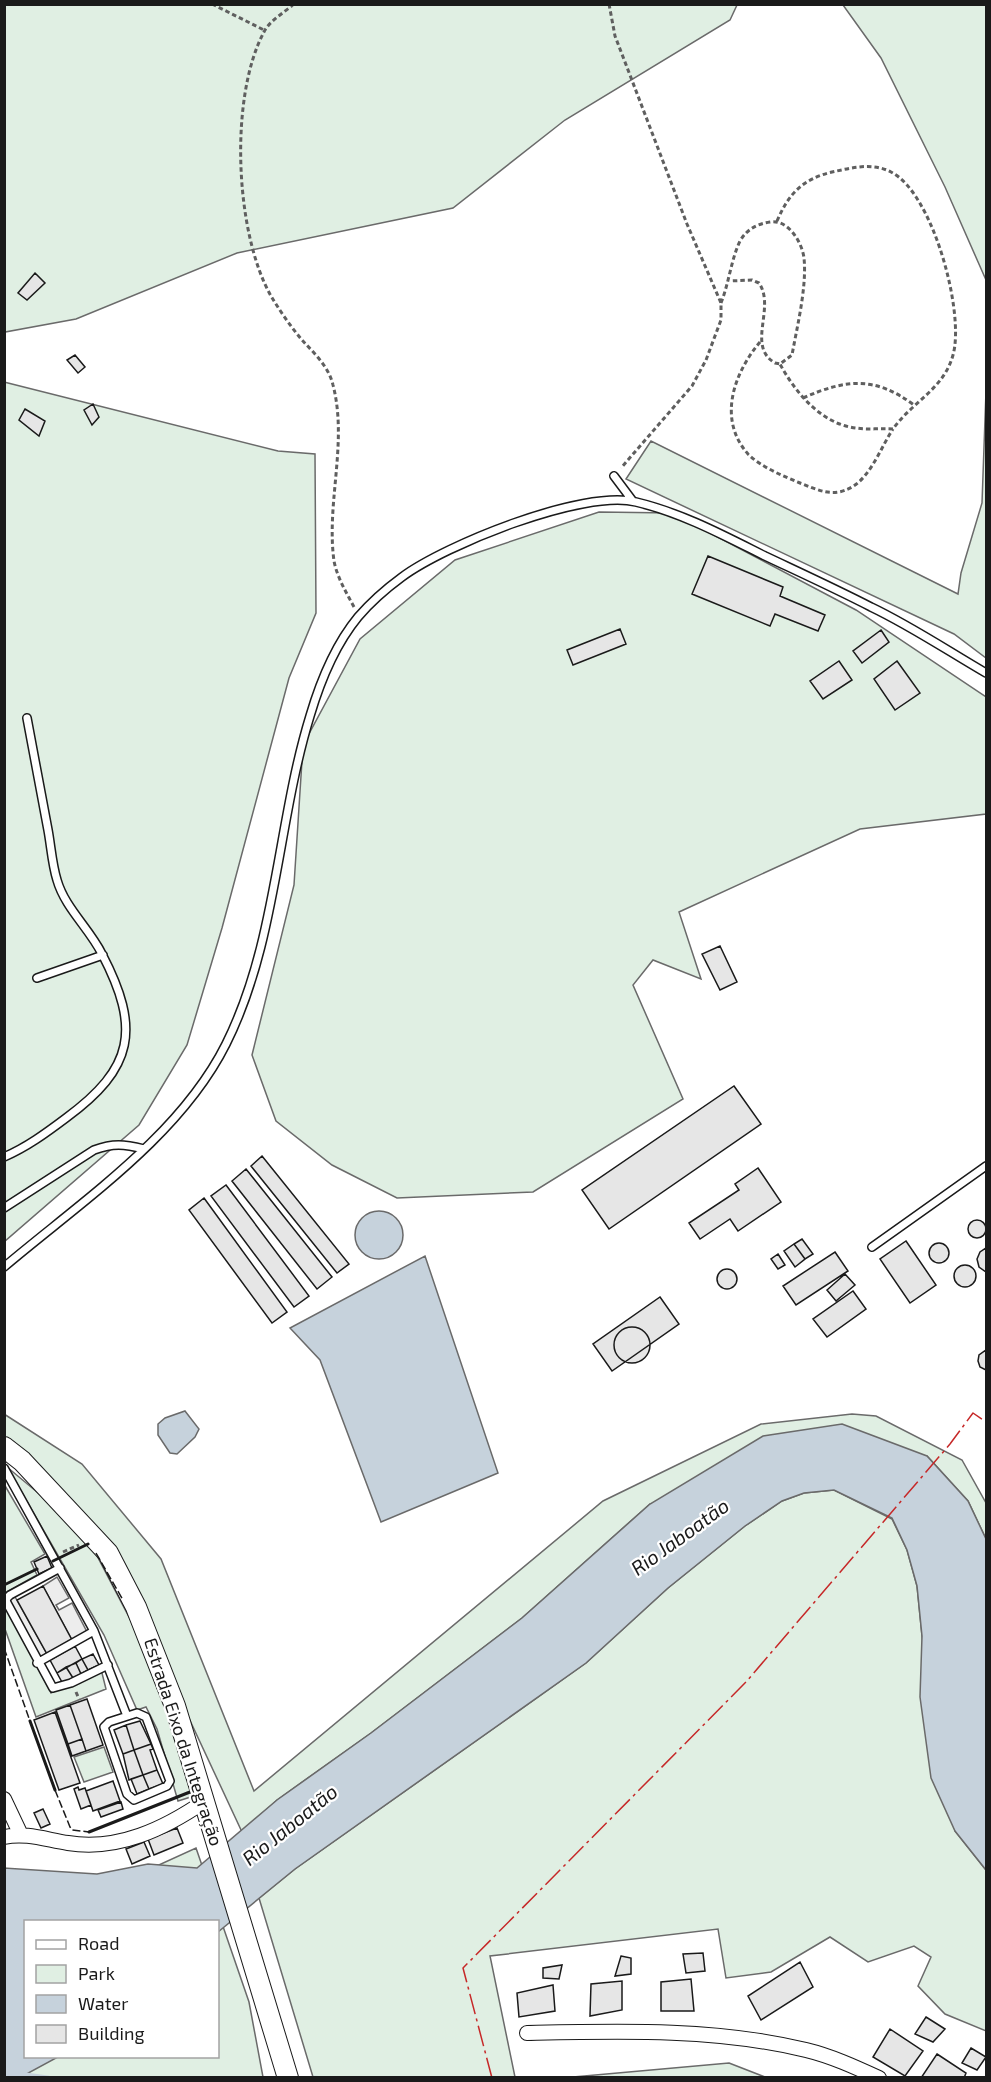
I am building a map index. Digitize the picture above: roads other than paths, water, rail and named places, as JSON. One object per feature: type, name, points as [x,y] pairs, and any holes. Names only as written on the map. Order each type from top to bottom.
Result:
[{"type":"main road","name":"Estrada Eixo da Integração","points":[[4,1447],[22,1461],[94,1537],[124,1579],[151,1640],[207,1809],[288,2078]]},
{"type":"street","points":[[4,1799],[21,1834]]},
{"type":"street","points":[[4,1837],[21,1834],[85,1845],[116,1844],[182,1816],[207,1809]]},
{"type":"street","points":[[527,2033],[671,2033],[771,2043],[817,2053],[879,2078]]},
{"type":"lane","points":[[614,476],[632,500]]},
{"type":"lane","points":[[4,1267],[167,1128],[197,1093],[227,1042],[251,978],[271,900],[309,716],[331,659],[359,616],[403,576],[464,542],[540,515],[593,501],[632,500],[688,519],[864,603],[987,673]]},
{"type":"lane","points":[[4,1157],[40,1137],[90,1100],[106,1085],[121,1061],[126,1037],[123,1010],[103,955],[57,881],[27,718]]},
{"type":"lane","points":[[37,978],[103,955]]},
{"type":"lane","points":[[4,1208],[94,1150],[117,1143],[144,1149]]},
{"type":"lane","points":[[872,1246],[987,1166]]},
{"type":"lane","points":[[4,1468],[94,1631],[127,1716]]},
{"type":"lane","points":[[60,1568],[6,1599],[37,1663],[52,1688],[108,1665]]},
{"type":"lane","points":[[37,1663],[94,1631]]},
{"type":"lane","points":[[141,1713],[146,1717],[170,1781],[167,1786],[134,1800],[127,1794],[104,1727],[109,1722],[127,1716],[141,1713]]},
{"type":"water","points":[[379,1211],[396,1218],[403,1235],[396,1252],[379,1259],[362,1252],[355,1235],[362,1218]]},
{"type":"water","points":[[425,1256],[498,1473],[381,1522],[320,1360],[290,1328]]},
{"type":"water","points":[[185,1411],[199,1429],[195,1437],[177,1454],[170,1453],[158,1435],[158,1424],[165,1418]]},
{"type":"water","name":"Rio Jaboatão","points":[[842,1424],[927,1456],[968,1501],[986,1539],[986,1870],[955,1831],[931,1778],[920,1697],[922,1636],[917,1586],[907,1550],[892,1518],[834,1490],[804,1493],[782,1501],[745,1526],[668,1588],[586,1663],[295,1869],[219,1931],[219,1920],[24,1920],[24,2058],[56,2058],[21,2077],[5,2077],[4,1868],[97,1874],[148,1864],[197,1868],[277,1800],[371,1733],[522,1618],[650,1504],[763,1436]]},
{"type":"waterway","points":[[21,2074],[49,2078]]}]
